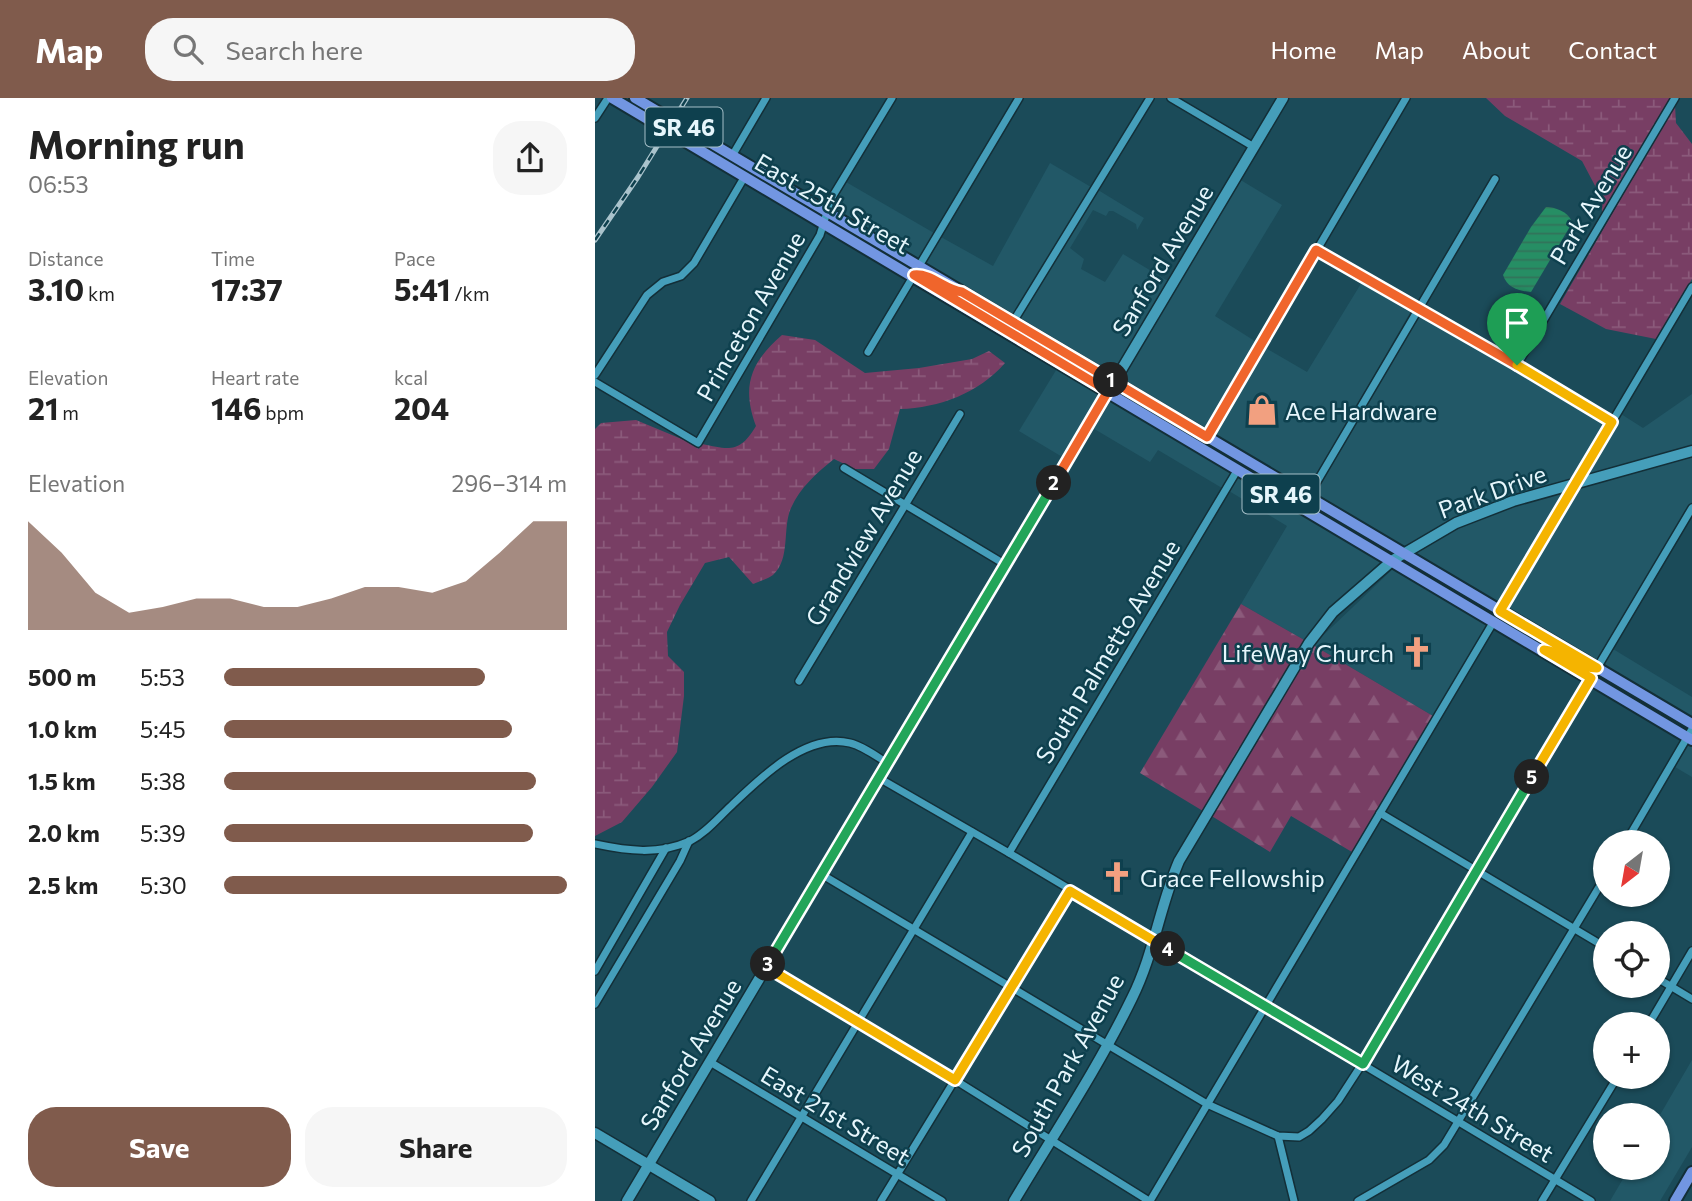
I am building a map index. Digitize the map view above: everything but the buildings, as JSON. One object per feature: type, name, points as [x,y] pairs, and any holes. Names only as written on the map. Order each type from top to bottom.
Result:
[{"type":"main road","name":"East 25th Street","points":[[610,98],[745,176],[827,218]]},
{"type":"main road","points":[[624,98],[651,114],[665,116]]},
{"type":"main road","name":"East 25th Street","points":[[635,98],[916,271],[1111,386],[1207,437],[1403,553]]},
{"type":"main road","name":"Sanford Avenue","points":[[627,1201],[1283,98]]},
{"type":"main road","name":"East 25th Street","points":[[916,271],[951,291],[962,292],[1013,322],[1219,457],[1393,560]]},
{"type":"main road","name":"Park Drive","points":[[1393,560],[1456,523],[1486,510],[1692,451]]},
{"type":"main road","points":[[1219,457],[1229,457],[1249,469],[1260,468]]},
{"type":"main road","name":"SR 46","points":[[1403,553],[1544,650],[1691,732]]},
{"type":"main road","name":"SR 46","points":[[1393,560],[1597,668],[1691,732]]},
{"type":"main road","name":"South Park Avenue","points":[[1014,1201],[1133,997],[1179,861],[1309,643],[1333,612],[1393,560]]},
{"type":"main road","points":[[1544,650],[1558,652],[1585,668],[1597,668]]},
{"type":"main road","points":[[595,1133],[709,1201]]},
{"type":"main road","points":[[1675,1201],[1692,1172]]},
{"type":"street","points":[[595,118],[610,98]]},
{"type":"street","points":[[732,156],[766,98]]},
{"type":"street","name":"Princeton Avenue","points":[[595,382],[698,443],[827,218],[831,199],[892,98]]},
{"type":"street","points":[[869,352],[1019,98]]},
{"type":"street","points":[[1013,322],[1150,98]]},
{"type":"street","points":[[1171,98],[1254,147]]},
{"type":"street","points":[[1207,437],[1406,98]]},
{"type":"street","name":"Park Avenue","points":[[1517,365],[1675,98]]},
{"type":"street","points":[[595,375],[647,295],[663,282],[681,276],[694,263],[745,176]]},
{"type":"street","points":[[1308,497],[1495,179]]},
{"type":"street","points":[[1316,250],[1612,422]]},
{"type":"street","points":[[766,967],[955,1080],[1149,1201],[1692,287]]},
{"type":"street","name":"Grandview Avenue","points":[[799,681],[960,414]]},
{"type":"street","points":[[844,468],[1006,565]]},
{"type":"street","name":"South Palmetto Avenue","points":[[1009,853],[1238,468]]},
{"type":"street","points":[[1597,668],[1692,508]]},
{"type":"street","points":[[821,874],[1207,1104],[1278,1136],[1299,1137],[1322,1119],[1338,1101],[1363,1064],[1591,678]]},
{"type":"street","points":[[1633,830],[1691,732]]},
{"type":"street","points":[[595,844],[651,852],[689,841],[707,829],[778,764],[810,747],[825,743],[849,743],[887,764]]},
{"type":"street","name":"West 24th Street","points":[[879,778],[1591,1201]]},
{"type":"street","points":[[1380,813],[1593,940]]},
{"type":"street","points":[[751,1201],[972,832]]},
{"type":"street","points":[[595,1004],[680,861],[689,841]]},
{"type":"street","points":[[595,971],[666,848]]},
{"type":"street","points":[[881,1201],[1070,891]]},
{"type":"street","points":[[1358,1201],[1429,1160],[1444,1145],[1593,897]]},
{"type":"street","points":[[1656,1012],[1692,951]]},
{"type":"street","points":[[1671,986],[1692,999]]},
{"type":"street","name":"East 21st Street","points":[[710,1062],[942,1201]]},
{"type":"street","points":[[1542,1201],[1610,1089]]},
{"type":"street","points":[[1278,1136],[1294,1201]]},
{"type":"shaded area","points":[[1050,163],[1091,187],[1013,315],[926,263],[941,237],[993,266]]},
{"type":"shaded area","points":[[1239,179],[1282,205],[1215,316],[1258,343],[1206,430],[1121,379]]},
{"type":"shaded area","points":[[846,182],[934,233],[919,258],[834,209],[835,201]]},
{"type":"shaded area","points":[[1098,190],[1144,218],[1137,230],[1136,224],[1113,211],[1109,211],[1106,216],[1093,210],[1070,248],[1084,259],[1081,269],[1105,282],[1123,254],[1168,281],[1112,374],[1020,319]]},
{"type":"shaded area","points":[[1546,207],[1562,211],[1572,223],[1531,292],[1518,290],[1507,283],[1503,275]]},
{"type":"shaded area","points":[[1362,282],[1411,311],[1308,490],[1213,434],[1264,347],[1307,372]]},
{"type":"shaded area","points":[[1418,315],[1489,351],[1606,424],[1572,481],[1485,506],[1403,547],[1315,494]]},
{"type":"shaded area","points":[[1058,367],[1102,393],[1064,458],[1019,431]]},
{"type":"shaded area","points":[[1692,394],[1692,446],[1582,478],[1621,414],[1643,428]]},
{"type":"shaded area","points":[[1110,397],[1233,470],[1222,488],[1158,450],[1150,462],[1091,427]]},
{"type":"shaded area","points":[[1692,455],[1692,502],[1597,662],[1505,607],[1576,488]]},
{"type":"shaded area","points":[[1239,475],[1381,561],[1306,641],[1241,604],[1287,526],[1229,491]]},
{"type":"shaded area","points":[[1566,491],[1500,604],[1413,552],[1457,526],[1514,505]]},
{"type":"shaded area","points":[[1394,568],[1488,623],[1433,716],[1313,645]]},
{"type":"shaded area","points":[[1613,649],[1692,697],[1692,720],[1603,666]]},
{"type":"shaded area","points":[[1689,744],[1692,746],[1692,777],[1675,767]]},
{"type":"shaded area","points":[[1692,1060],[1692,1147],[1660,1201],[1610,1201],[1622,1180],[1670,1180],[1670,1103],[1667,1103]]},
{"type":"green space","points":[[1486,98],[1670,98],[1602,214],[1602,199],[1582,161],[1505,116]]},
{"type":"green space","points":[[1675,105],[1676,123],[1692,144],[1692,279],[1656,339],[1606,329],[1560,304]]},
{"type":"green space","points":[[782,335],[815,340],[865,373],[972,359],[989,351],[1005,363],[983,383],[957,397],[929,406],[900,409],[889,449],[874,469],[855,469],[834,459],[815,475],[799,493],[791,508],[782,561],[771,576],[753,584],[729,557],[705,563],[667,632],[668,656],[684,672],[677,752],[622,822],[595,836],[595,429],[601,423],[636,420],[699,449],[702,444],[720,448],[739,445],[756,426],[749,399],[749,387],[756,365]]},
{"type":"green space","points":[[1241,604],[1306,641],[1203,811],[1140,773]]},
{"type":"green space","points":[[1313,645],[1433,716],[1352,852],[1291,816],[1270,852],[1210,815]]},
{"type":"railway","points":[[595,240],[687,98]]},
{"type":"place","name":"Ace Hardware","points":[[1262,410]]},
{"type":"place","name":"LifeWay Church","points":[[1417,652]]},
{"type":"place","name":"Grace Fellowship","points":[[1117,877]]},
{"type":"route","points":[[1316,250],[1517,365],[1612,422],[1500,611],[1597,668],[1585,668],[1558,652],[1544,650],[1591,678],[1363,1064],[1070,891],[955,1080],[766,967],[1108,391],[914,275],[922,274],[951,291],[962,292],[1207,437],[1316,250]]}]
